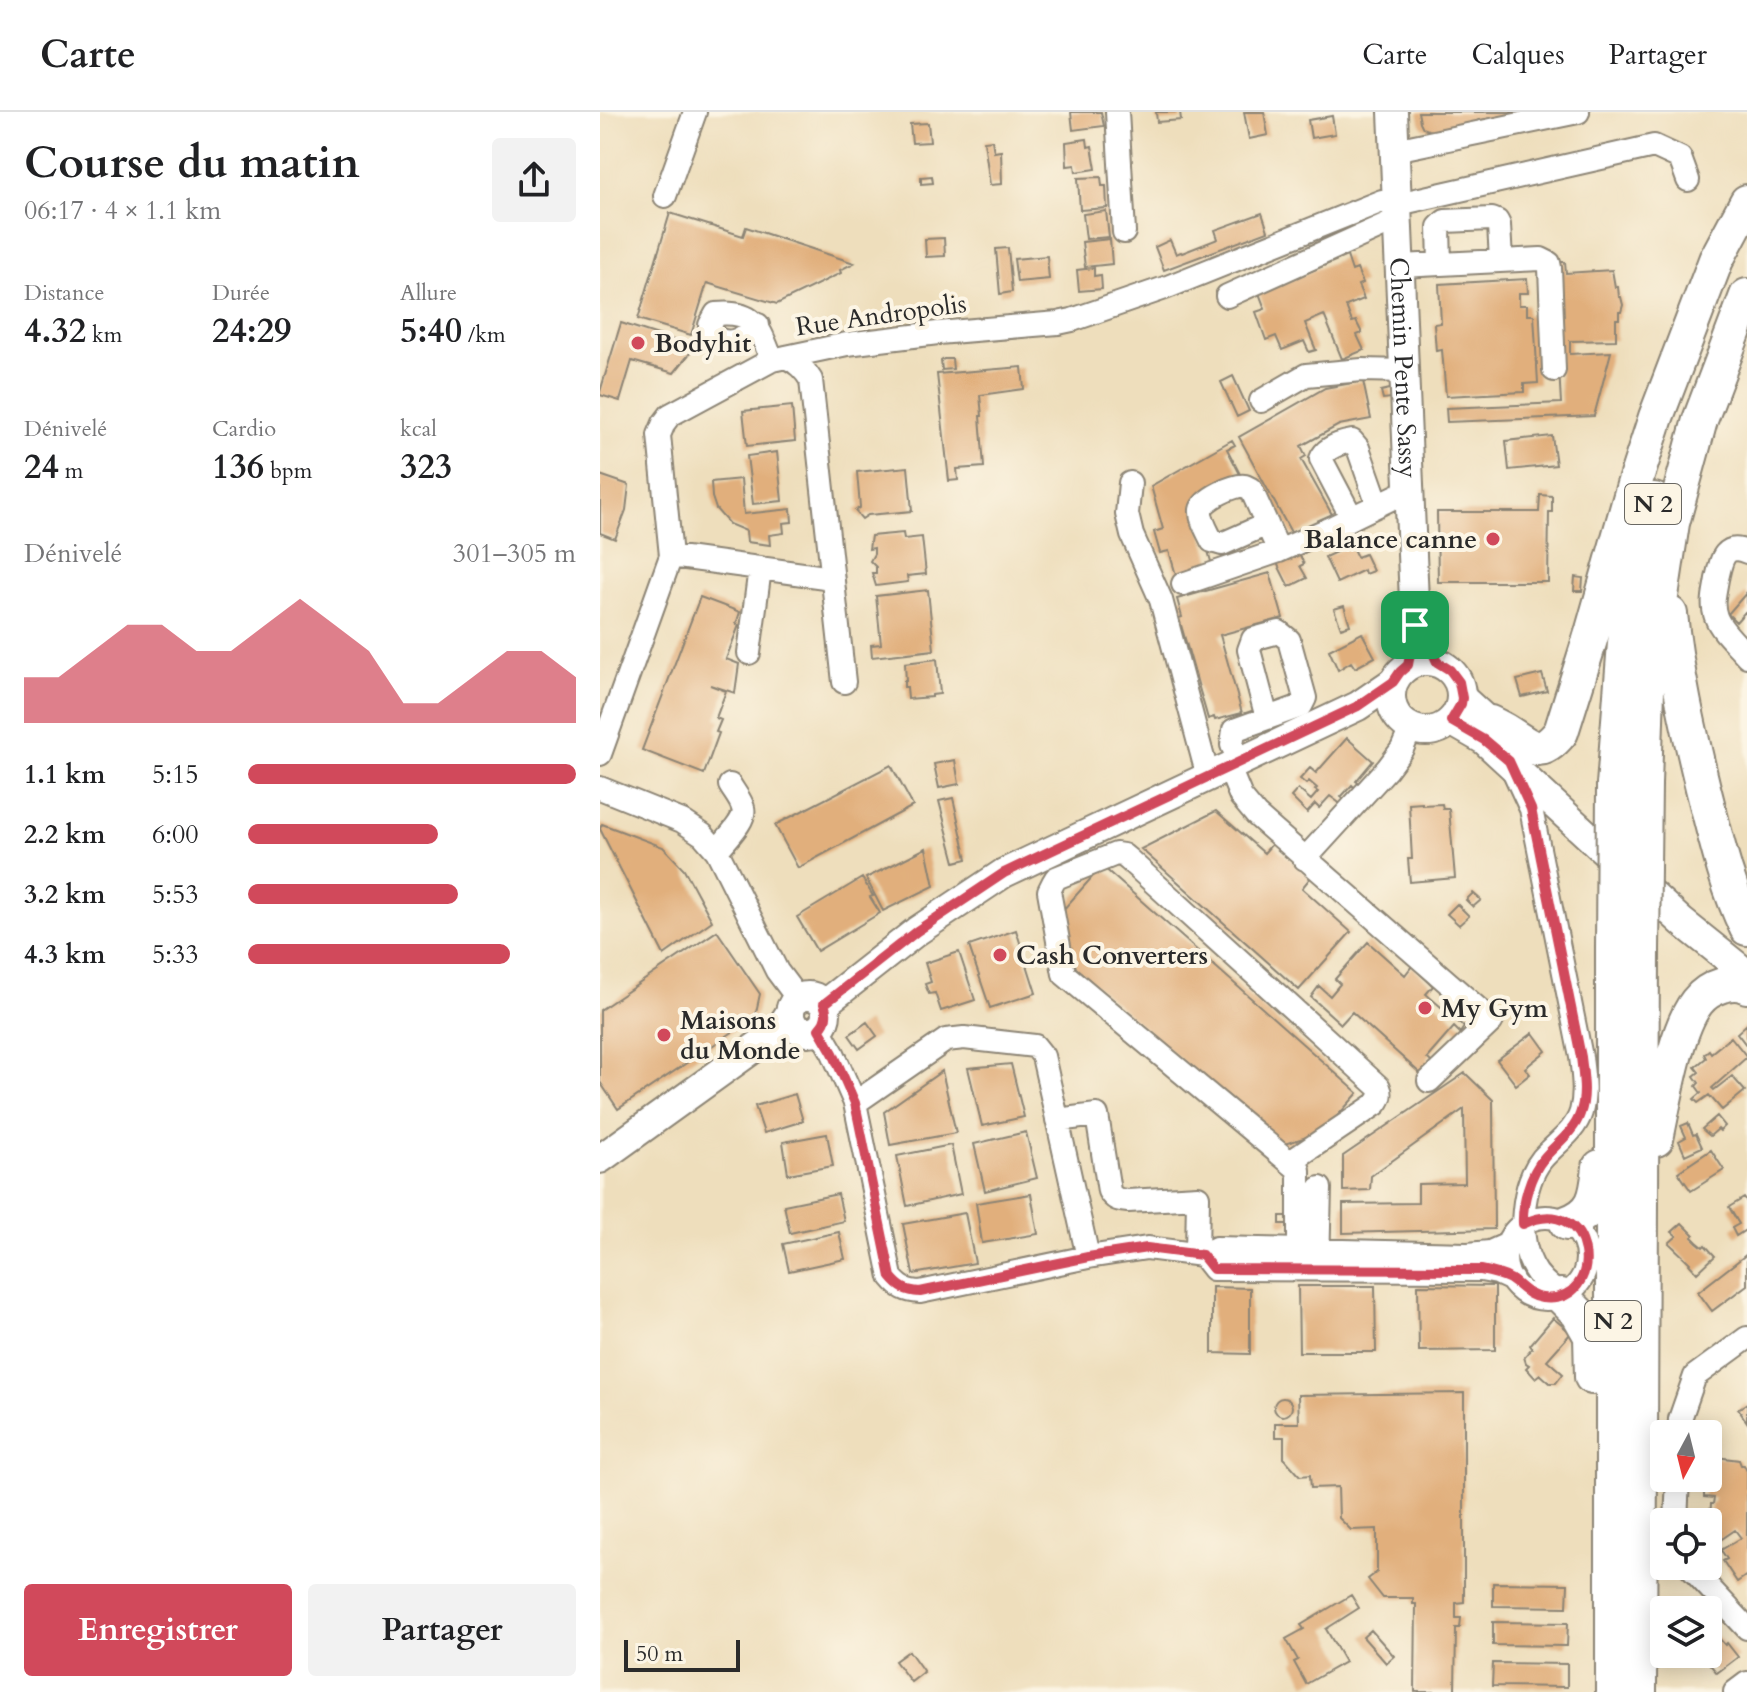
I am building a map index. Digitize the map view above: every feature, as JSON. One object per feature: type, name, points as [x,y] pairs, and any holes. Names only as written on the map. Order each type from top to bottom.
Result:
[{"type":"highway","points":[[1490,723],[1525,745],[1536,748],[1545,748],[1561,732],[1656,417],[1716,260],[1747,202]]},
{"type":"highway","name":"N 2","points":[[1639,1692],[1641,1359],[1628,950],[1629,784],[1625,643],[1642,544],[1679,412],[1729,272],[1747,236]]},
{"type":"highway","name":"N 2","points":[[1629,784],[1644,732],[1647,689],[1672,523],[1700,420],[1747,296]]},
{"type":"highway","points":[[1665,562],[1675,660],[1691,738],[1724,875],[1747,928]]},
{"type":"highway","name":"N 2","points":[[1613,1692],[1613,1019],[1628,950]]},
{"type":"highway","points":[[1641,1359],[1654,1150],[1670,1075],[1684,1026],[1695,1004],[1703,995],[1727,983],[1747,986]]},
{"type":"highway","points":[[1567,1223],[1585,1214],[1592,1206],[1598,1188],[1613,1019]]},
{"type":"highway","points":[[1561,1296],[1578,1313],[1591,1336],[1597,1643],[1607,1692]]},
{"type":"main road","name":"Chemin Pente Sassy","points":[[1393,112],[1415,625],[1401,696]]},
{"type":"main road","name":"Chemin Pente Sassy","points":[[1415,625],[1428,642],[1437,662]]},
{"type":"main road","points":[[600,1159],[802,1018],[917,931],[1004,873],[1358,706],[1401,696],[1421,661],[1444,665],[1459,682],[1457,709],[1437,730],[1419,731],[1401,696]]},
{"type":"main road","points":[[1457,709],[1490,723],[1691,907],[1747,953]]},
{"type":"main road","points":[[1457,709],[1484,740],[1682,922],[1747,974]]},
{"type":"street","points":[[665,196],[695,112]]},
{"type":"street","points":[[1117,112],[1124,232]]},
{"type":"street","points":[[1395,150],[1578,112]]},
{"type":"street","points":[[1227,296],[1398,212],[1654,146],[1680,158],[1688,180]]},
{"type":"street","name":"Rue Andropolis","points":[[600,754],[671,556],[659,435],[670,415],[779,358],[847,344],[1072,320],[1165,288],[1382,201],[1398,212]]},
{"type":"street","points":[[1440,264],[1439,227],[1445,221],[1497,221],[1501,260]]},
{"type":"street","points":[[1401,266],[1541,259],[1549,263],[1554,370]]},
{"type":"street","points":[[758,325],[779,358],[797,362],[811,380],[844,682]]},
{"type":"street","points":[[1261,401],[1306,375],[1362,370],[1406,371]]},
{"type":"street","points":[[1352,518],[1321,459],[1322,454],[1340,443],[1352,441],[1358,448],[1378,505]]},
{"type":"street","points":[[1130,483],[1127,514],[1132,535],[1234,765],[1241,797],[1256,815],[1305,859],[1492,1021],[1429,1081]]},
{"type":"street","points":[[1183,584],[1279,551],[1411,489]]},
{"type":"street","points":[[1267,524],[1279,551]]},
{"type":"street","points":[[1747,552],[1732,549],[1725,553],[1713,604],[1717,621],[1747,656]]},
{"type":"street","points":[[671,556],[832,578]]},
{"type":"street","points":[[749,653],[760,568]]},
{"type":"street","points":[[1305,859],[1402,749],[1401,696]]},
{"type":"street","points":[[1234,765],[1253,739],[1260,721]]},
{"type":"street","points":[[1509,761],[1531,809],[1585,1084],[1580,1113],[1572,1128],[1540,1161],[1528,1189],[1523,1216],[1525,1246],[1532,1265],[1544,1283],[1561,1296]]},
{"type":"street","points":[[717,851],[744,814],[730,785]]},
{"type":"street","points":[[600,788],[682,821],[703,835],[717,851],[802,1018],[833,1053],[855,1103],[891,1277],[899,1287],[920,1292],[1147,1248],[1199,1255],[1216,1248],[1481,1270],[1512,1280]]},
{"type":"street","points":[[1290,1162],[1376,1104],[1380,1099],[1379,1087],[1123,855],[1116,854],[1056,878],[1049,891],[1064,974],[1299,1170],[1312,1257]]},
{"type":"street","points":[[855,1103],[946,1040],[964,1038],[1035,1046],[1043,1056],[1088,1257]]},
{"type":"street","points":[[1057,1120],[1097,1115],[1112,1197],[1128,1201],[1198,1197],[1199,1255]]},
{"type":"street","points":[[1312,1257],[1320,1188]]},
{"type":"street","points":[[1557,1218],[1567,1223],[1584,1242],[1586,1268],[1581,1280],[1561,1296],[1541,1298],[1521,1290],[1512,1280],[1505,1256],[1514,1233],[1534,1219],[1557,1218]]},
{"type":"street","points":[[1312,1257],[1468,1254],[1490,1252],[1508,1244]]},
{"type":"street","points":[[1680,1420],[1695,1376],[1747,1338]]},
{"type":"street","points":[[1702,1580],[1747,1628]]},
{"type":"street","points":[[1735,1692],[1747,1683]]},
{"type":"building","points":[[1071,112],[1101,112],[1104,126],[1073,130]]},
{"type":"building","points":[[1156,112],[1180,112],[1181,120],[1157,122]]},
{"type":"building","points":[[1244,112],[1264,112],[1268,135],[1249,139]]},
{"type":"building","points":[[1418,112],[1524,114],[1480,120],[1433,132],[1423,128]]},
{"type":"building","points":[[1332,116],[1335,134],[1311,138],[1308,120]]},
{"type":"building","points":[[928,123],[930,142],[912,143],[910,124]]},
{"type":"building","points":[[1087,139],[1088,147],[1092,146],[1096,169],[1076,172],[1075,165],[1067,166],[1066,142]]},
{"type":"building","points":[[992,140],[994,152],[1001,151],[1002,184],[990,185],[984,141]]},
{"type":"building","points":[[932,176],[933,183],[921,184],[921,177]]},
{"type":"building","points":[[1101,177],[1102,186],[1106,186],[1107,208],[1080,210],[1078,178]]},
{"type":"building","points":[[1106,211],[1109,237],[1086,239],[1083,214]]},
{"type":"building","points":[[670,213],[743,236],[746,227],[854,263],[840,270],[841,273],[777,304],[707,283],[691,335],[638,319]]},
{"type":"building","points":[[1262,213],[1268,231],[1164,270],[1155,247],[1170,240],[1176,254],[1182,253],[1218,239],[1215,230]]},
{"type":"building","points":[[944,238],[945,256],[926,257],[925,239]]},
{"type":"building","points":[[1110,239],[1112,264],[1085,267],[1082,242]]},
{"type":"building","points":[[1008,248],[1012,292],[1000,294],[996,249]]},
{"type":"building","points":[[1047,256],[1049,279],[1017,282],[1014,259]]},
{"type":"building","points":[[1347,256],[1352,271],[1357,269],[1363,283],[1358,285],[1364,299],[1346,306],[1352,322],[1356,321],[1362,333],[1357,335],[1364,350],[1342,359],[1324,315],[1305,323],[1316,350],[1309,352],[1304,341],[1282,350],[1276,336],[1266,340],[1256,312],[1265,309],[1259,293]]},
{"type":"building","points":[[1553,262],[1565,262],[1566,273],[1612,270],[1615,287],[1618,287],[1621,297],[1623,305],[1619,319],[1616,319],[1616,340],[1570,341],[1570,354],[1611,352],[1594,416],[1447,422],[1446,408],[1561,403]]},
{"type":"building","points":[[1094,268],[1094,276],[1101,275],[1102,289],[1079,291],[1077,270]]},
{"type":"building","points":[[1527,279],[1528,293],[1519,293],[1519,305],[1527,305],[1527,315],[1534,315],[1538,383],[1524,384],[1524,392],[1446,396],[1442,350],[1436,351],[1434,324],[1441,323],[1439,284]]},
{"type":"building","points":[[621,323],[695,347],[674,373],[632,361],[620,401],[600,395],[600,392]]},
{"type":"building","points":[[952,359],[953,369],[942,370],[941,361]]},
{"type":"building","points":[[1022,367],[1024,389],[980,395],[984,467],[957,469],[958,480],[949,481],[937,374]]},
{"type":"building","points":[[1233,376],[1249,411],[1237,417],[1221,382]]},
{"type":"building","points":[[1363,381],[1371,419],[1339,425],[1301,446],[1306,456],[1301,459],[1334,518],[1293,536],[1239,437],[1325,388]]},
{"type":"building","points":[[1390,389],[1392,398],[1383,399],[1381,391]]},
{"type":"building","points":[[792,406],[795,441],[747,446],[743,411]]},
{"type":"building","points":[[1552,436],[1556,465],[1509,470],[1506,441]]},
{"type":"building","points":[[1232,440],[1235,445],[1227,449],[1241,476],[1194,502],[1212,565],[1176,575],[1169,551],[1160,553],[1154,532],[1163,529],[1151,486]]},
{"type":"building","points":[[777,452],[782,501],[753,504],[747,456]]},
{"type":"building","points":[[908,467],[912,511],[868,515],[862,519],[855,511],[860,507],[857,472]]},
{"type":"building","points":[[600,475],[629,485],[626,510],[615,539],[600,533]]},
{"type":"building","points":[[741,479],[744,514],[791,509],[792,522],[783,523],[784,533],[769,535],[770,545],[747,542],[746,531],[729,524],[716,509],[711,482]]},
{"type":"building","name":"Balance canne","points":[[1540,495],[1552,496],[1548,582],[1438,582],[1437,512],[1539,512]]},
{"type":"building","points":[[903,533],[904,539],[922,537],[926,574],[907,576],[908,582],[876,586],[872,573],[876,573],[876,567],[870,561],[874,554],[874,548],[869,549],[871,536]]},
{"type":"building","points":[[1351,545],[1357,557],[1365,554],[1373,571],[1365,574],[1364,570],[1337,583],[1325,557]]},
{"type":"building","points":[[1299,553],[1304,564],[1300,566],[1307,578],[1289,587],[1277,563]]},
{"type":"building","points":[[1270,573],[1283,618],[1220,635],[1242,713],[1208,719],[1179,618],[1182,617],[1177,599]]},
{"type":"building","points":[[1575,577],[1583,578],[1582,591],[1574,591]]},
{"type":"building","points":[[928,590],[934,650],[872,657],[871,645],[881,644],[876,596]]},
{"type":"building","points":[[1747,592],[1747,614],[1745,612],[1736,622],[1728,614]]},
{"type":"building","points":[[700,597],[740,612],[736,624],[739,625],[726,659],[739,664],[735,693],[710,685],[726,691],[716,718],[721,720],[716,732],[719,733],[704,774],[642,750]]},
{"type":"building","points":[[1344,606],[1350,625],[1341,628],[1334,609]]},
{"type":"building","points":[[1362,633],[1375,657],[1355,668],[1351,662],[1338,670],[1329,650]]},
{"type":"building","points":[[937,659],[940,694],[908,699],[907,687],[904,687],[905,663]]},
{"type":"building","points":[[1542,674],[1547,691],[1522,697],[1517,680]]},
{"type":"building","points":[[1347,738],[1373,761],[1356,781],[1360,784],[1356,789],[1352,785],[1341,797],[1346,801],[1342,805],[1330,796],[1319,808],[1315,804],[1307,813],[1291,797],[1298,789],[1311,800],[1318,792],[1309,781],[1306,784],[1300,779],[1310,768],[1316,773]]},
{"type":"building","points":[[955,760],[959,784],[939,788],[934,764]]},
{"type":"building","points":[[891,765],[913,806],[798,868],[775,825]]},
{"type":"building","points":[[953,798],[967,859],[955,862],[939,801]]},
{"type":"building","points":[[1409,804],[1442,804],[1443,809],[1449,809],[1455,878],[1410,882]]},
{"type":"building","points":[[1216,811],[1264,853],[1272,844],[1311,877],[1302,888],[1351,932],[1299,990],[1141,849]]},
{"type":"building","points":[[602,824],[663,847],[684,869],[712,921],[664,955],[600,829]]},
{"type":"building","points":[[926,848],[934,886],[883,911],[866,878]]},
{"type":"building","points":[[1102,866],[1358,1093],[1323,1132],[1278,1146],[1076,968],[1062,911]]},
{"type":"building","points":[[862,878],[880,913],[817,951],[797,917]]},
{"type":"building","points":[[1473,893],[1481,900],[1473,907],[1466,900]]},
{"type":"building","points":[[1457,904],[1469,916],[1459,925],[1447,914]]},
{"type":"building","points":[[1016,930],[1036,993],[990,1008],[969,946]]},
{"type":"building","name":"Maisons du Monde","points":[[717,931],[760,994],[755,1017],[618,1109],[600,1082],[600,1010]]},
{"type":"building","points":[[1368,942],[1405,975],[1412,966],[1433,986],[1426,994],[1464,1027],[1460,1033],[1454,1027],[1427,1058],[1432,1063],[1422,1075],[1352,1012],[1341,1024],[1311,997],[1319,986],[1330,996],[1340,984],[1335,979]]},
{"type":"building","points":[[959,952],[975,1000],[941,1011],[935,993],[929,994],[925,984],[931,982],[925,963]]},
{"type":"building","points":[[867,1022],[877,1036],[859,1049],[849,1035]]},
{"type":"building","points":[[1747,1024],[1747,1046],[1737,1033]]},
{"type":"building","points":[[1533,1033],[1546,1051],[1525,1068],[1530,1074],[1516,1085],[1497,1060]]},
{"type":"building","points":[[1731,1037],[1747,1057],[1712,1088],[1714,1090],[1732,1076],[1745,1091],[1722,1110],[1709,1095],[1698,1103],[1694,1099],[1701,1093],[1696,1086],[1699,1083],[1694,1076],[1699,1072],[1695,1067],[1706,1058],[1704,1054],[1709,1050],[1711,1053]]},
{"type":"building","points":[[1011,1064],[1024,1117],[982,1126],[968,1068]]},
{"type":"building","points":[[942,1071],[956,1133],[890,1145],[884,1112]]},
{"type":"building","points":[[1465,1073],[1493,1100],[1494,1229],[1343,1233],[1343,1204],[1418,1203],[1418,1184],[1465,1183],[1464,1109],[1371,1176],[1370,1190],[1343,1191],[1343,1156]]},
{"type":"building","points":[[795,1094],[803,1121],[764,1133],[755,1106]]},
{"type":"building","points":[[1717,1116],[1725,1126],[1710,1136],[1702,1129]]},
{"type":"building","points":[[1688,1123],[1702,1147],[1685,1155],[1679,1141],[1686,1137],[1681,1126]]},
{"type":"building","points":[[1026,1132],[1037,1178],[985,1191],[974,1144]]},
{"type":"building","points":[[827,1134],[833,1166],[788,1174],[783,1142]]},
{"type":"building","points":[[951,1145],[961,1194],[907,1206],[897,1156]]},
{"type":"building","points":[[1711,1150],[1724,1170],[1691,1191],[1678,1172]]},
{"type":"building","points":[[838,1194],[844,1221],[790,1233],[784,1205]]},
{"type":"building","points":[[1031,1194],[1038,1234],[982,1243],[976,1203]]},
{"type":"building","points":[[1744,1198],[1747,1202],[1747,1229],[1736,1236],[1732,1228],[1739,1224],[1729,1207]]},
{"type":"building","points":[[965,1213],[975,1263],[913,1274],[903,1224]]},
{"type":"building","points":[[1280,1216],[1289,1216],[1289,1224],[1280,1224]]},
{"type":"building","points":[[1682,1223],[1697,1242],[1703,1247],[1705,1245],[1715,1256],[1697,1273],[1669,1243],[1677,1236],[1672,1232]]},
{"type":"building","points":[[839,1232],[845,1259],[789,1271],[783,1244]]},
{"type":"building","points":[[1747,1254],[1747,1285],[1712,1311],[1698,1292]]},
{"type":"building","points":[[1418,1285],[1495,1286],[1495,1350],[1419,1351]]},
{"type":"building","points":[[1298,1286],[1375,1286],[1376,1352],[1299,1352]]},
{"type":"building","points":[[1212,1287],[1250,1288],[1250,1354],[1212,1353]]},
{"type":"building","points":[[1553,1318],[1571,1333],[1547,1360],[1563,1374],[1556,1383],[1550,1383],[1540,1374],[1535,1378],[1526,1368],[1529,1365],[1524,1357]]},
{"type":"building","points":[[1464,1393],[1464,1602],[1456,1603],[1456,1618],[1461,1618],[1460,1628],[1456,1628],[1455,1692],[1415,1692],[1416,1604],[1413,1604],[1413,1598],[1383,1598],[1368,1579],[1377,1572],[1377,1529],[1351,1530],[1339,1518],[1338,1487],[1311,1488],[1310,1475],[1300,1476],[1284,1458],[1284,1437],[1275,1437],[1275,1423],[1299,1423],[1298,1395]]},
{"type":"building","points":[[1283,1398],[1292,1407],[1283,1416],[1274,1407]]},
{"type":"building","points":[[1747,1403],[1747,1422],[1738,1409]]},
{"type":"building","points":[[1722,1458],[1739,1460],[1744,1465],[1747,1471],[1747,1575],[1737,1582],[1723,1561],[1727,1559],[1722,1549],[1741,1538],[1735,1530],[1722,1539],[1722,1508],[1711,1508],[1714,1498],[1704,1497],[1704,1492],[1722,1492]]},
{"type":"building","points":[[1493,1583],[1568,1584],[1567,1607],[1493,1606]]},
{"type":"building","points":[[1351,1595],[1359,1608],[1326,1629],[1345,1662],[1306,1684],[1294,1662],[1298,1660],[1286,1639],[1304,1629],[1301,1625]]},
{"type":"building","points":[[1493,1622],[1568,1623],[1567,1646],[1493,1645]]},
{"type":"building","points":[[1371,1630],[1394,1656],[1386,1663],[1363,1637]]},
{"type":"building","points":[[1722,1642],[1725,1645],[1727,1643],[1738,1657],[1717,1673],[1713,1668],[1722,1668]]},
{"type":"building","points":[[909,1651],[924,1672],[911,1682],[895,1661]]},
{"type":"building","points":[[1493,1663],[1567,1664],[1567,1687],[1492,1686]]},
{"type":"place","name":"Bodyhit","points":[[638,343]]},
{"type":"place","name":"Balance canne","points":[[1493,539]]},
{"type":"place","name":"Cash Converters","points":[[1000,955]]},
{"type":"place","name":"My Gym","points":[[1425,1008]]},
{"type":"place","name":"Maisons du Monde","points":[[664,1035]]},
{"type":"route","points":[[1415,625],[1428,642],[1437,662],[1450,670],[1459,682],[1461,704],[1451,721],[1484,740],[1509,761],[1531,809],[1585,1084],[1580,1113],[1572,1128],[1540,1161],[1528,1189],[1523,1224],[1545,1217],[1557,1218],[1577,1231],[1587,1255],[1581,1280],[1561,1296],[1541,1298],[1521,1290],[1512,1280],[1497,1273],[1481,1270],[1213,1269],[1202,1255],[1147,1248],[920,1292],[899,1287],[891,1277],[855,1103],[819,1029],[826,1020],[824,1004],[917,931],[1004,873],[1358,706],[1393,682],[1408,665],[1415,625]]}]
